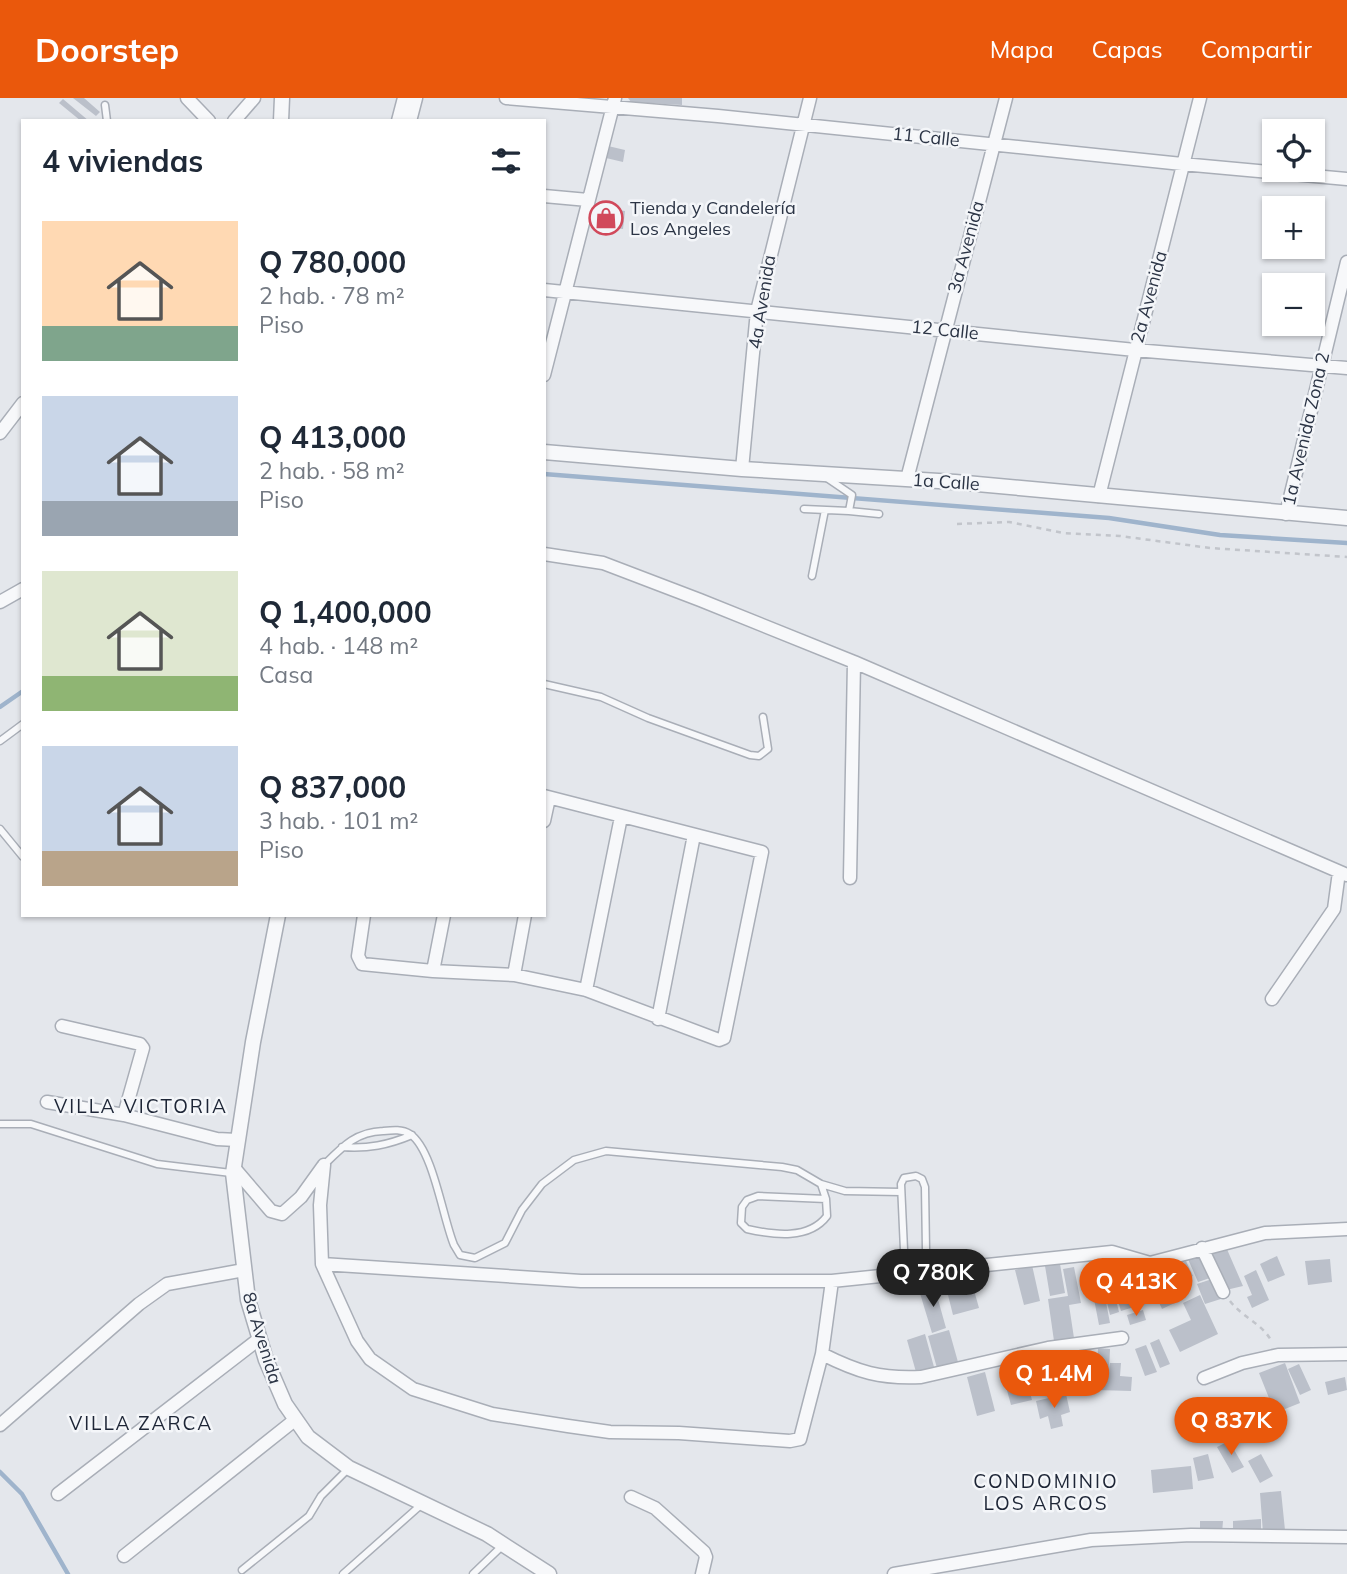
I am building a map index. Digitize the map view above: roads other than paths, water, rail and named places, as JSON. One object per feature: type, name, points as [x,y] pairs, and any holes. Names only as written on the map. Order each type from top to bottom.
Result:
[{"type":"street","points":[[187,98],[207,119]]},
{"type":"street","points":[[236,119],[254,98]]},
{"type":"street","points":[[281,119],[282,98]]},
{"type":"street","points":[[400,119],[405,98]]},
{"type":"street","points":[[410,119],[415,98]]},
{"type":"street","name":"11 Calle","points":[[506,98],[614,103],[1347,179]]},
{"type":"street","name":"4a Avenida","points":[[742,468],[757,311],[810,98]]},
{"type":"street","name":"3a Avenida","points":[[907,479],[1006,98]]},
{"type":"street","name":"2a Avenida","points":[[1099,496],[1200,98]]},
{"type":"street","points":[[546,367],[614,103]]},
{"type":"street","points":[[546,196],[588,200]]},
{"type":"street","name":"1a Avenida Zona 2","points":[[1286,514],[1347,262]]},
{"type":"street","name":"12 Calle","points":[[546,290],[604,298],[1347,368]]},
{"type":"street","points":[[0,433],[21,405]]},
{"type":"street","name":"1a Calle","points":[[546,452],[907,479],[1345,519]]},
{"type":"street","points":[[546,554],[586,559],[611,566],[854,662],[1343,873],[1335,909],[1272,999]]},
{"type":"street","points":[[0,602],[21,590]]},
{"type":"street","points":[[850,878],[854,662]]},
{"type":"street","points":[[364,917],[358,956],[362,964],[514,975],[586,989],[658,1019],[719,1040],[724,1038],[763,856],[760,849],[547,797]]},
{"type":"street","points":[[586,989],[621,817]]},
{"type":"street","points":[[658,1019],[694,835]]},
{"type":"street","name":"8a Avenida","points":[[278,917],[237,1140],[234,1171],[248,1300],[259,1339],[285,1404],[308,1437],[348,1468],[487,1534],[549,1574]]},
{"type":"street","points":[[433,971],[444,917]]},
{"type":"street","points":[[514,975],[526,917]]},
{"type":"street","points":[[62,1026],[140,1044],[143,1048],[124,1115]]},
{"type":"street","points":[[47,1101],[124,1115],[217,1139],[237,1140]]},
{"type":"street","points":[[234,1171],[271,1211],[282,1214],[302,1197],[324,1165]]},
{"type":"street","points":[[324,1165],[320,1205],[322,1264],[357,1342],[370,1359],[413,1389],[492,1414],[610,1432],[679,1433],[790,1441],[800,1439],[822,1354],[832,1281]]},
{"type":"street","points":[[322,1264],[581,1281],[832,1281],[1112,1252],[1150,1263],[1265,1233],[1347,1229]]},
{"type":"street","points":[[1202,1248],[1223,1292]]},
{"type":"street","points":[[0,1425],[139,1304],[167,1284],[244,1270]]},
{"type":"street","points":[[822,1354],[870,1375],[921,1377],[1048,1348],[1122,1338]]},
{"type":"street","points":[[58,1494],[259,1339]]},
{"type":"street","points":[[1204,1378],[1242,1363],[1278,1354],[1347,1354]]},
{"type":"street","points":[[124,1556],[296,1419]]},
{"type":"street","points":[[631,1497],[655,1508],[704,1552],[706,1557],[702,1574]]},
{"type":"street","points":[[894,1574],[1091,1540],[1191,1535],[1347,1537]]},
{"type":"lane","points":[[105,105],[107,119]]},
{"type":"lane","points":[[820,473],[852,495],[850,508]]},
{"type":"lane","points":[[804,509],[850,508],[879,514]]},
{"type":"lane","points":[[812,576],[825,509]]},
{"type":"lane","points":[[546,684],[601,697],[648,718],[750,755],[759,756],[768,749],[763,717]]},
{"type":"lane","points":[[0,741],[21,725]]},
{"type":"lane","points":[[0,829],[21,855]]},
{"type":"lane","points":[[0,1124],[31,1125],[157,1164],[234,1171]]},
{"type":"lane","points":[[324,1165],[355,1136],[401,1130],[412,1135],[423,1150],[454,1245],[460,1255],[475,1258],[505,1243],[522,1210],[542,1184],[573,1160],[606,1151],[782,1167],[797,1170],[821,1184],[845,1191],[901,1192]]},
{"type":"lane","points":[[342,1147],[364,1149],[390,1144],[412,1135]]},
{"type":"lane","points":[[916,1176],[922,1179],[925,1187],[926,1250],[923,1255],[906,1255],[904,1250],[901,1192],[904,1178],[916,1176]]},
{"type":"lane","points":[[821,1184],[826,1199],[827,1216],[819,1227],[806,1234],[758,1231],[747,1229],[741,1223],[742,1207],[747,1200],[758,1196],[826,1199]]},
{"type":"lane","points":[[242,1570],[309,1516],[321,1496],[348,1468]]},
{"type":"lane","points":[[343,1574],[423,1503]]},
{"type":"lane","points":[[473,1574],[502,1545]]},
{"type":"waterway","points":[[546,474],[1109,518],[1220,535],[1347,543]]},
{"type":"waterway","points":[[0,707],[21,692]]},
{"type":"waterway","points":[[0,1472],[22,1494],[68,1574]]},
{"type":"place","name":"Tienda y Candelería Los Angeles","points":[[606,218]]},
{"type":"district","name":"VILLA VICTORIA","points":[[141,1106]]},
{"type":"district","name":"VILLA ZARCA","points":[[141,1423]]},
{"type":"district","name":"CONDOMINIO LOS ARCOS","points":[[1046,1492]]}]
